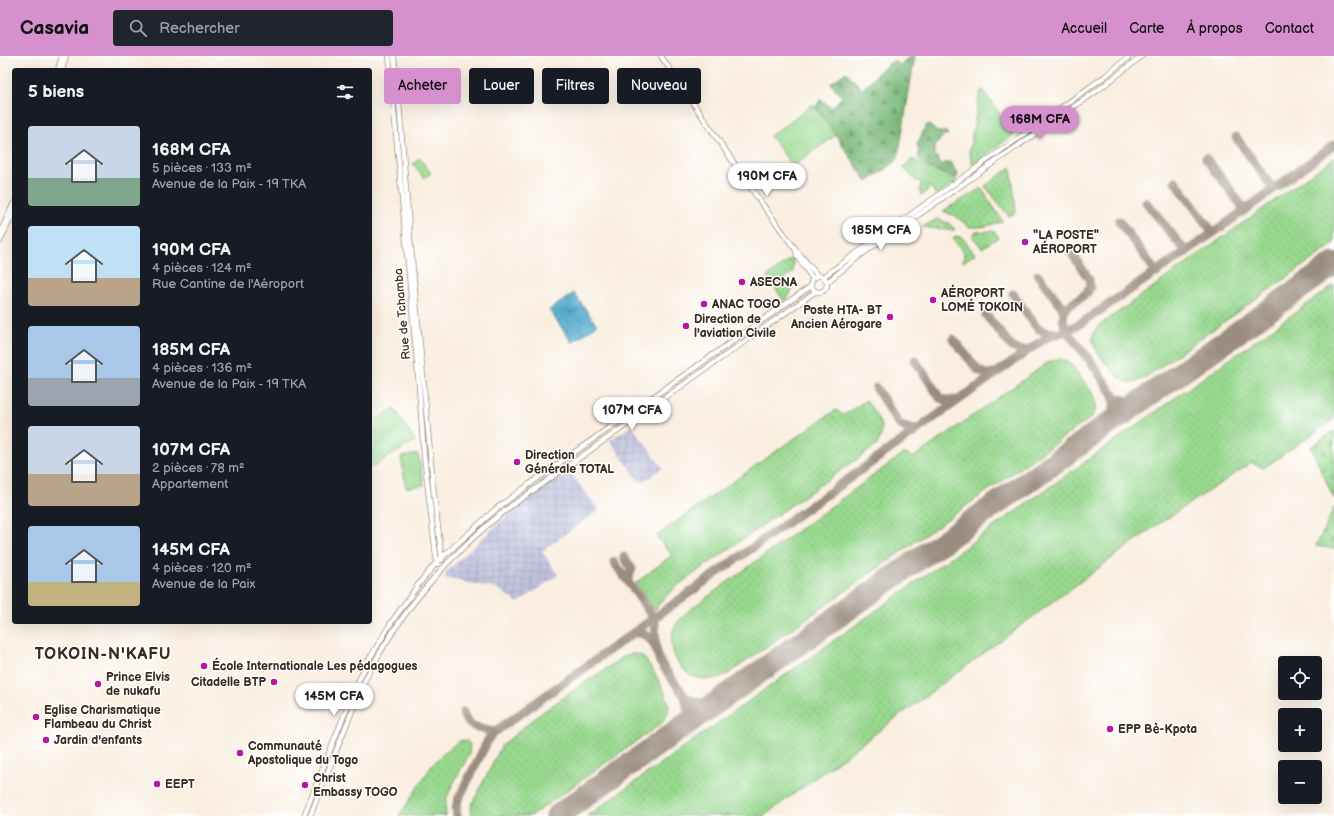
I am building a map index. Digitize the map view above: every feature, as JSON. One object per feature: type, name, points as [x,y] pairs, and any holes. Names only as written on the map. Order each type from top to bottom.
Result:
[{"type":"main road","points":[[59,68],[62,56]]},
{"type":"main road","points":[[63,68],[66,56]]},
{"type":"main road","name":"Rue de Tchamba","points":[[389,56],[424,455],[436,563],[440,570]]},
{"type":"main road","name":"Rue de Tchamba","points":[[394,56],[441,559]]},
{"type":"main road","points":[[661,56],[735,165],[796,250],[827,282]]},
{"type":"main road","points":[[812,279],[821,276],[1071,101],[1114,70],[1130,56]]},
{"type":"main road","points":[[310,816],[362,687],[387,641],[408,610],[445,564],[491,521],[815,292],[824,292],[827,287],[827,282],[865,252],[1098,90],[1142,56]]},
{"type":"main road","points":[[0,233],[12,207]]},
{"type":"main road","points":[[0,241],[12,216]]},
{"type":"main road","points":[[796,250],[797,256],[812,279],[811,286],[815,292]]},
{"type":"main road","points":[[304,816],[353,693],[367,663],[386,630],[415,589],[436,563],[497,508],[811,286]]},
{"type":"main road","points":[[441,559],[445,564]]},
{"type":"shaded area","points":[[632,426],[663,468],[643,482],[641,480],[639,482],[610,440]]},
{"type":"shaded area","points":[[568,470],[599,510],[542,551],[558,575],[518,603],[498,589],[445,578],[445,573],[515,508]]},
{"type":"green space","points":[[910,56],[915,56],[898,158],[894,163],[867,182],[816,106],[821,99],[831,108],[842,97],[831,83],[846,72],[862,89],[881,70],[894,60],[900,65]]},
{"type":"green space","points":[[983,90],[1013,135],[973,165],[969,152],[980,92]]},
{"type":"green space","points":[[813,104],[836,135],[793,166],[770,136]]},
{"type":"green space","points":[[928,124],[937,132],[947,132],[948,135],[944,135],[936,145],[933,156],[938,157],[940,164],[949,162],[952,164],[956,172],[958,172],[957,178],[930,168],[918,158],[919,151],[917,144]]},
{"type":"green space","points":[[420,158],[431,173],[424,178],[413,164]]},
{"type":"green space","points":[[1334,158],[1334,244],[1143,379],[1128,382],[1119,377],[1108,366],[1099,355],[1093,343],[1094,332],[1097,327]]},
{"type":"green space","points":[[913,159],[928,168],[932,168],[933,170],[956,179],[955,183],[936,195],[931,187],[929,187],[925,193],[921,195],[921,181],[916,181],[903,167]]},
{"type":"green space","points":[[1011,167],[1016,210],[1013,214],[1008,215],[985,186]]},
{"type":"green space","points":[[981,188],[1002,222],[983,227],[969,227],[957,217],[943,211]]},
{"type":"green space","points":[[937,219],[948,223],[954,228],[954,231],[922,227]]},
{"type":"green space","points":[[975,232],[995,232],[999,237],[982,248],[973,237],[973,234]]},
{"type":"green space","points":[[956,236],[962,237],[975,254],[963,262],[964,253],[953,239]]},
{"type":"green space","points":[[793,257],[793,272],[784,279],[789,287],[792,285],[793,288],[789,296],[784,301],[767,277]]},
{"type":"green space","points":[[1334,285],[1334,419],[1264,468],[1251,463],[1154,527],[764,816],[587,816]]},
{"type":"green space","points":[[1060,359],[1070,363],[1092,392],[1096,409],[1092,417],[728,674],[713,679],[702,679],[691,675],[680,666],[673,652],[673,631],[681,618],[688,611],[903,454],[913,458],[1047,363]]},
{"type":"green space","points":[[866,400],[880,422],[880,439],[876,446],[684,581],[667,595],[655,610],[636,583],[672,555],[656,536],[836,410],[844,415]]},
{"type":"green space","points":[[394,408],[415,441],[372,467],[372,423]]},
{"type":"green space","points":[[1334,431],[1334,499],[1311,447]]},
{"type":"green space","points":[[418,454],[424,485],[406,488],[401,457]]},
{"type":"green space","points":[[1334,508],[1334,549],[1316,546]]},
{"type":"green space","points":[[631,654],[643,657],[646,660],[663,688],[669,707],[667,715],[662,723],[531,816],[472,816],[472,804],[502,745],[565,696],[626,655]]},
{"type":"green space","points":[[461,740],[467,741],[470,744],[469,755],[447,797],[445,805],[446,816],[399,816],[433,764],[446,751]]},
{"type":"water","points":[[574,293],[597,325],[572,343],[549,310]]},
{"type":"taxiway","points":[[1236,137],[1273,189]]},
{"type":"taxiway","points":[[457,816],[456,809],[458,800],[490,736],[496,731],[1037,344],[1048,337],[1066,331],[1083,322],[1213,233],[1334,145]]},
{"type":"taxiway","points":[[1206,158],[1245,210]]},
{"type":"taxiway","points":[[1175,181],[1213,233]]},
{"type":"taxiway","points":[[1146,202],[1186,252]]},
{"type":"taxiway","points":[[1119,221],[1157,273]]},
{"type":"taxiway","points":[[1070,251],[1089,279],[1090,287],[1087,293],[1067,307],[1063,318],[1065,329],[1092,363],[1112,393],[1118,398],[1132,402],[1145,398]]},
{"type":"taxiway","points":[[1038,275],[1062,307],[1064,313]]},
{"type":"taxiway","points":[[1013,294],[1038,329],[1055,333]]},
{"type":"taxiway","points":[[986,315],[1012,347],[1021,351],[1028,350]]},
{"type":"taxiway","points":[[953,339],[978,370],[986,374],[996,374]]},
{"type":"taxiway","points":[[915,360],[940,398],[944,400],[958,400]]},
{"type":"taxiway","points":[[876,388],[899,424],[906,428],[918,429]]},
{"type":"taxiway","points":[[1104,427],[1112,416],[1113,412],[1114,403],[1112,393]]},
{"type":"taxiway","points":[[624,557],[632,569],[628,577],[628,581]]},
{"type":"taxiway","points":[[614,562],[655,620],[656,648],[660,662],[685,697]]},
{"type":"taxiway","points":[[634,633],[641,633],[647,636],[655,647]]},
{"type":"taxiway","points":[[673,734],[685,722],[688,713],[685,697],[695,702],[705,703],[715,701],[726,695]]},
{"type":"taxiway","points":[[463,712],[464,717],[471,725],[496,731]]},
{"type":"runway","points":[[557,816],[1334,264]]},
{"type":"place","name":"\"LA POSTE\" AÉROPORT","points":[[1025,242]]},
{"type":"place","name":"ASECNA","points":[[742,282]]},
{"type":"place","name":"AÉROPORT LOMÉ TOKOIN","points":[[933,300]]},
{"type":"place","name":"ANAC TOGO","points":[[704,304]]},
{"type":"place","name":"Poste HTA- BT Ancien Aérogare","points":[[890,317]]},
{"type":"place","name":"Direction de l'aviation Civile","points":[[686,326]]},
{"type":"place","name":"Direction Générale TOTAL","points":[[517,462]]},
{"type":"place","name":"École Internationale Les pédagogues","points":[[204,666]]},
{"type":"place","name":"Citadelle BTP","points":[[274,682]]},
{"type":"place","name":"Prince Elvis de nukafu","points":[[98,684]]},
{"type":"place","name":"Eglise Charismatique Flambeau du Christ","points":[[36,717]]},
{"type":"place","name":"EPP Bè-Kpota","points":[[1110,729]]},
{"type":"place","name":"Jardin d'enfants","points":[[46,740]]},
{"type":"place","name":"Communauté Apostolique du Togo","points":[[240,753]]},
{"type":"place","name":"EEPT","points":[[157,784]]},
{"type":"place","name":"Christ Embassy TOGO","points":[[305,785]]},
{"type":"district","name":"TOKOIN-N'KAFU","points":[[103,653]]}]
